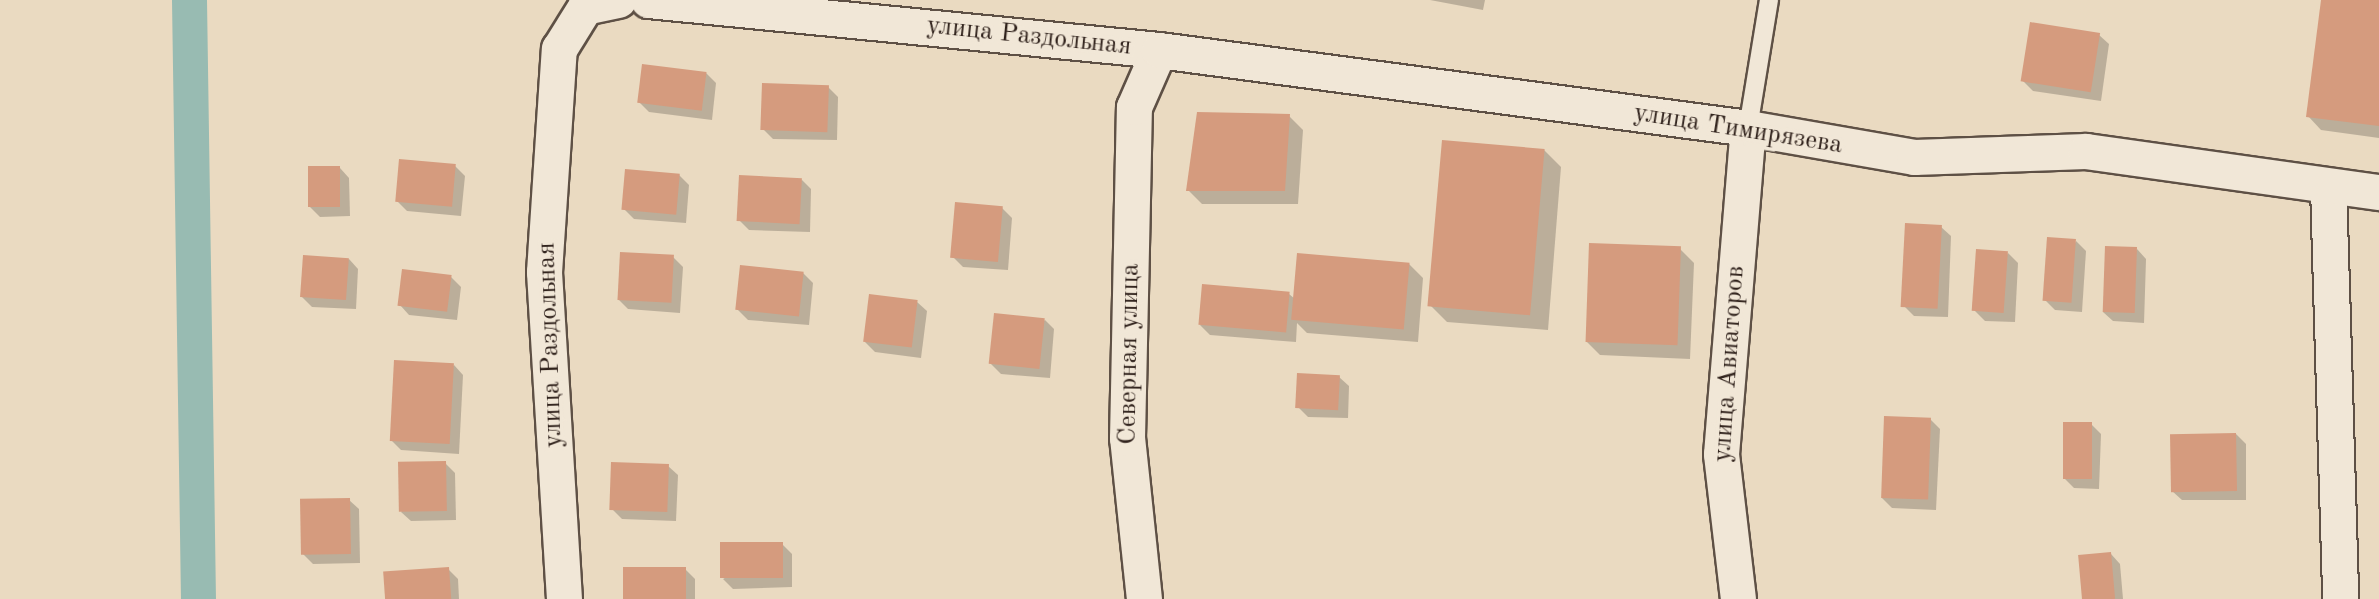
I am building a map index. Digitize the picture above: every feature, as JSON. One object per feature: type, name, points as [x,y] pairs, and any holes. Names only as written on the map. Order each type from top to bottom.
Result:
[{"type":"street","name":"улица Раздольная","points":[[564,599],[544,272],[559,50],[584,7],[618,0]]},
{"type":"street","name":"улица Раздольная","points":[[648,0],[1159,50]]},
{"type":"street","name":"Северная улица","points":[[1144,599],[1127,438],[1134,107],[1159,50]]},
{"type":"street","name":"улица Тимирязева","points":[[1159,50],[1748,128],[1914,157],[2085,150],[2379,192]]},
{"type":"street","name":"улица Авиаторов","points":[[1738,599],[1721,454],[1748,128]]},
{"type":"street","points":[[2328,186],[2340,599]]},
{"type":"lane","points":[[1748,128],[1769,0]]},
{"type":"building","points":[[2321,0],[2379,0],[2379,126],[2306,117]]},
{"type":"building","points":[[2030,22],[2100,33],[2091,92],[2021,81]]},
{"type":"building","points":[[642,64],[707,72],[702,111],[637,103]]},
{"type":"building","points":[[762,83],[829,85],[827,132],[760,130]]},
{"type":"building","points":[[1197,112],[1290,114],[1285,191],[1186,191]]},
{"type":"building","points":[[1442,140],[1545,149],[1530,315],[1427,306]]},
{"type":"building","points":[[399,159],[456,164],[452,207],[395,202]]},
{"type":"building","points":[[308,166],[340,166],[340,207],[308,207]]},
{"type":"building","points":[[625,169],[680,174],[676,215],[621,210]]},
{"type":"building","points":[[739,175],[802,178],[800,224],[737,221]]},
{"type":"building","points":[[955,202],[1003,206],[998,262],[950,258]]},
{"type":"building","points":[[1905,223],[1942,225],[1938,309],[1901,307]]},
{"type":"building","points":[[2047,237],[2076,239],[2071,303],[2043,301]]},
{"type":"building","points":[[1589,243],[1681,246],[1677,345],[1586,342]]},
{"type":"building","points":[[2105,246],[2137,247],[2135,313],[2103,312]]},
{"type":"building","points":[[1976,249],[2008,251],[2004,313],[1972,311]]},
{"type":"building","points":[[620,252],[674,255],[671,303],[617,300]]},
{"type":"building","points":[[1297,253],[1410,263],[1404,330],[1291,320]]},
{"type":"building","points":[[303,255],[349,258],[346,300],[300,297]]},
{"type":"building","points":[[740,265],[804,272],[799,316],[735,310]]},
{"type":"building","points":[[402,269],[452,275],[447,312],[397,306]]},
{"type":"building","points":[[1202,284],[1290,292],[1286,333],[1198,325]]},
{"type":"building","points":[[869,294],[918,300],[912,348],[863,342]]},
{"type":"building","points":[[994,313],[1045,318],[1039,369],[989,364]]},
{"type":"building","points":[[394,360],[454,363],[450,444],[390,441]]},
{"type":"building","points":[[1297,373],[1340,375],[1338,410],[1295,408]]},
{"type":"building","points":[[1884,416],[1931,418],[1928,500],[1881,498]]},
{"type":"building","points":[[2063,422],[2092,422],[2092,479],[2063,479]]},
{"type":"building","points":[[2236,433],[2237,491],[2171,492],[2170,434]]},
{"type":"building","points":[[446,461],[447,511],[399,512],[398,462]]},
{"type":"building","points":[[611,462],[669,464],[667,512],[609,510]]},
{"type":"building","points":[[350,498],[351,554],[301,555],[300,499]]},
{"type":"building","points":[[720,542],[783,542],[783,578],[720,578]]},
{"type":"building","points":[[2111,552],[2115,599],[2082,599],[2078,555]]},
{"type":"building","points":[[449,567],[451,599],[385,599],[383,572]]},
{"type":"building","points":[[623,567],[686,567],[686,599],[623,599]]},
{"type":"waterway","points":[[189,0],[198,599]]}]
